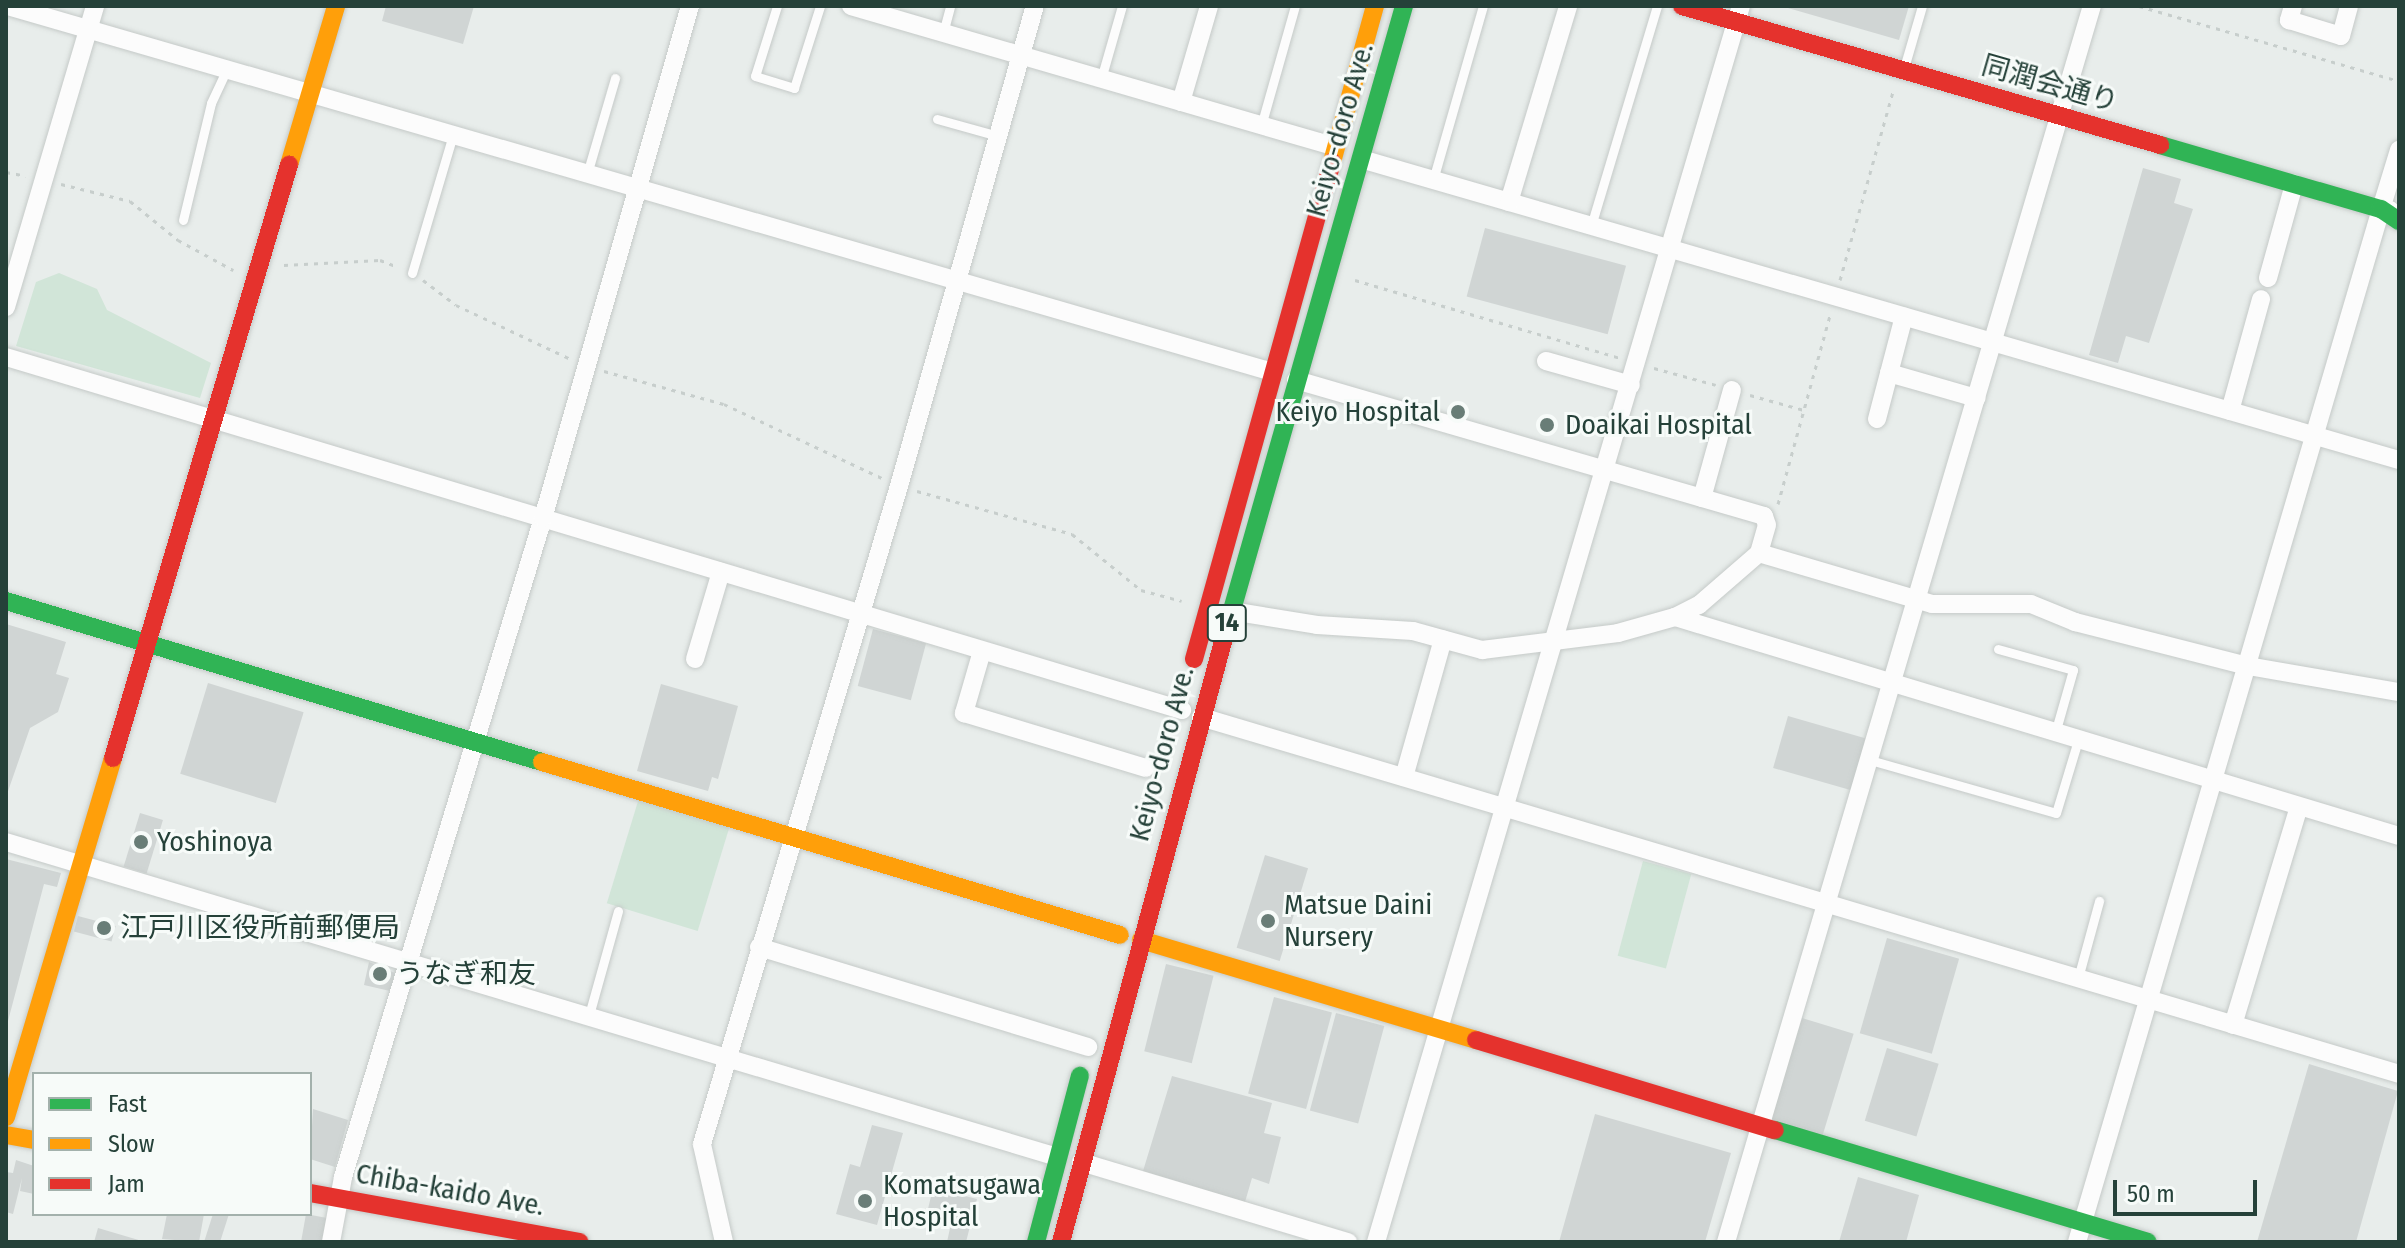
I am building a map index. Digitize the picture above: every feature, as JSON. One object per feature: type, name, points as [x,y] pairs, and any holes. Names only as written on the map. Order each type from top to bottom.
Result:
[{"type":"main road","points":[[6,1117],[149,645],[336,6]]},
{"type":"main road","name":"Keiyo-doro Ave.","points":[[1183,703],[1375,6]]},
{"type":"main road","name":"Keiyo-doro Ave.","points":[[1061,1242],[1201,717],[1404,6]]},
{"type":"main road","name":"同潤会通り","points":[[1682,6],[1739,14],[1902,70],[2390,210],[2399,221]]},
{"type":"main road","points":[[6,601],[1120,934]]},
{"type":"main road","points":[[1141,940],[2148,1242]]},
{"type":"main road","points":[[1036,1242],[1090,1040]]},
{"type":"main road","points":[[6,1135],[32,1140]]},
{"type":"main road","name":"Chiba-kaido Ave.","points":[[312,1193],[580,1242]]},
{"type":"street","points":[[8,6],[1273,372]]},
{"type":"street","points":[[6,307],[95,6]]},
{"type":"street","points":[[331,1242],[338,1198],[543,518],[690,6]]},
{"type":"street","points":[[724,1242],[702,1144],[899,486],[1035,6]]},
{"type":"street","points":[[1181,102],[1209,6]]},
{"type":"street","points":[[1509,202],[1568,6]]},
{"type":"street","points":[[1729,1238],[2092,6]]},
{"type":"street","points":[[2293,6],[2289,20],[2341,36],[2349,6]]},
{"type":"street","points":[[861,7],[1336,147]]},
{"type":"street","points":[[1376,1242],[1508,808],[1739,14]]},
{"type":"street","points":[[2077,1242],[2317,436],[2390,210],[2399,150]]},
{"type":"street","points":[[1361,159],[2399,460]]},
{"type":"street","points":[[2268,278],[2294,184]]},
{"type":"street","points":[[2230,411],[2261,299]]},
{"type":"street","points":[[1877,419],[1904,316]]},
{"type":"street","points":[[6,357],[982,651],[1183,703]]},
{"type":"street","points":[[1546,361],[1631,385]]},
{"type":"street","points":[[1889,373],[1976,398]]},
{"type":"street","points":[[1231,611],[1317,625],[1413,631],[1482,650],[1618,633],[1675,617],[1699,605],[1736,568],[1759,553],[1767,525],[1764,516],[1296,380]]},
{"type":"street","points":[[1702,498],[1732,390]]},
{"type":"street","points":[[1759,553],[1917,599],[1964,606],[2031,604],[2075,622],[2248,666],[2399,692]]},
{"type":"street","points":[[695,659],[721,572]]},
{"type":"street","points":[[1675,617],[2399,836]]},
{"type":"street","points":[[1404,777],[1443,639]]},
{"type":"street","points":[[982,651],[964,713],[1158,774]]},
{"type":"street","points":[[1201,717],[2399,1074]]},
{"type":"street","points":[[2233,1025],[2299,807]]},
{"type":"street","points":[[6,842],[1057,1157]]},
{"type":"street","points":[[759,947],[1090,1040]]},
{"type":"street","points":[[1081,1162],[1348,1242]]},
{"type":"lane","points":[[777,6],[755,76],[794,88],[820,6]]},
{"type":"lane","points":[[943,33],[950,6]]},
{"type":"lane","points":[[1101,79],[1122,6]]},
{"type":"lane","points":[[1261,126],[1295,6]]},
{"type":"lane","points":[[1433,180],[1483,6]]},
{"type":"lane","points":[[1591,226],[1657,6]]},
{"type":"lane","points":[[1902,70],[1922,6]]},
{"type":"lane","points":[[183,220],[211,103],[227,69]]},
{"type":"lane","points":[[587,174],[615,78]]},
{"type":"lane","points":[[937,119],[998,136]]},
{"type":"lane","points":[[412,273],[453,135]]},
{"type":"lane","points":[[1998,649],[2073,670],[2055,733]]},
{"type":"lane","points":[[1870,760],[2056,813],[2078,740]]},
{"type":"lane","points":[[2078,978],[2099,901]]},
{"type":"lane","points":[[589,1015],[618,911]]},
{"type":"path","points":[[2139,6],[2399,81]]},
{"type":"path","points":[[1767,525],[1776,513],[1835,296],[1902,70]]},
{"type":"path","points":[[6,172],[130,201],[178,240],[235,271],[259,273],[307,261],[380,260],[412,273],[456,305],[586,366],[724,404],[899,486],[1072,534],[1141,590],[1207,608]]},
{"type":"path","points":[[1328,272],[1804,410]]},
{"type":"green space","points":[[59,273],[97,289],[107,310],[211,363],[200,398],[16,346],[36,282]]},
{"type":"green space","points":[[639,798],[730,826],[698,931],[607,903]]},
{"type":"green space","points":[[1643,861],[1691,874],[1666,969],[1618,956]]},
{"type":"building","points":[[386,6],[474,6],[463,44],[382,21]]},
{"type":"building","points":[[1781,6],[1909,6],[1899,40]]},
{"type":"building","points":[[2143,168],[2181,179],[2174,203],[2193,209],[2149,343],[2126,336],[2118,363],[2089,355]]},
{"type":"building","points":[[1485,228],[1626,266],[1608,334],[1467,297]]},
{"type":"building","points":[[6,624],[66,642],[56,674],[69,678],[58,712],[30,728],[6,797]]},
{"type":"building","points":[[873,629],[926,643],[911,700],[858,686]]},
{"type":"building","points":[[208,683],[304,712],[276,803],[180,774]]},
{"type":"building","points":[[661,684],[738,706],[718,779],[712,777],[708,791],[637,771]]},
{"type":"building","points":[[1788,716],[1868,739],[1853,791],[1773,768]]},
{"type":"building","points":[[140,813],[163,820],[147,874],[124,867]]},
{"type":"building","points":[[1265,855],[1308,868],[1280,961],[1237,948]]},
{"type":"building","points":[[6,859],[61,873],[57,887],[44,884],[7,1025]]},
{"type":"building","points":[[78,916],[116,926],[112,942],[74,931]]},
{"type":"building","points":[[1887,938],[1959,959],[1932,1054],[1860,1033]]},
{"type":"building","points":[[369,962],[395,973],[390,991],[364,985]]},
{"type":"building","points":[[1166,964],[1214,976],[1192,1063],[1144,1051]]},
{"type":"building","points":[[1274,997],[1332,1013],[1306,1109],[1248,1094]]},
{"type":"building","points":[[1336,1013],[1384,1026],[1358,1123],[1310,1111]]},
{"type":"building","points":[[1802,1018],[1854,1034],[1822,1138],[1770,1122]]},
{"type":"building","points":[[1887,1048],[1939,1064],[1916,1136],[1865,1121]]},
{"type":"building","points":[[2309,1064],[2398,1091],[2356,1242],[2257,1242]]},
{"type":"building","points":[[1172,1076],[1272,1103],[1264,1133],[1281,1137],[1269,1184],[1252,1178],[1245,1202],[1143,1171]]},
{"type":"building","points":[[313,1109],[348,1120],[335,1167],[312,1160]]},
{"type":"building","points":[[1595,1114],[1731,1153],[1705,1242],[1559,1242]]},
{"type":"building","points":[[872,1125],[903,1133],[877,1225],[836,1214],[850,1164],[860,1167]]},
{"type":"building","points":[[16,1160],[32,1165],[32,1194],[20,1191],[22,1178],[13,1214],[6,1212],[6,1172],[13,1173]]},
{"type":"building","points":[[1858,1177],[1919,1195],[1906,1242],[1839,1242]]},
{"type":"building","points":[[933,1188],[977,1199],[966,1242],[947,1242],[952,1219],[927,1213]]},
{"type":"building","points":[[167,1216],[204,1216],[199,1242],[162,1239]]},
{"type":"building","points":[[212,1216],[228,1216],[220,1242],[204,1242]]},
{"type":"building","points":[[306,1216],[327,1218],[322,1242],[301,1242]]},
{"type":"building","points":[[98,1228],[142,1241],[142,1242],[94,1242]]},
{"type":"traffic: fast","points":[[1224,638],[1404,6]]},
{"type":"traffic: fast","points":[[2160,145],[2381,209],[2399,221]]},
{"type":"traffic: fast","points":[[6,601],[542,762]]},
{"type":"traffic: fast","points":[[1036,1242],[1080,1076]]},
{"type":"traffic: fast","points":[[1775,1130],[2148,1242]]},
{"type":"traffic: slow","points":[[289,165],[336,6]]},
{"type":"traffic: slow","points":[[1332,162],[1375,6]]},
{"type":"traffic: slow","points":[[6,1117],[113,758]]},
{"type":"traffic: slow","points":[[542,762],[1120,935]]},
{"type":"traffic: slow","points":[[1141,940],[1476,1040]]},
{"type":"traffic: slow","points":[[6,1135],[32,1140]]},
{"type":"traffic: jam","points":[[1682,6],[2160,145]]},
{"type":"traffic: jam","points":[[1194,659],[1332,162]]},
{"type":"traffic: jam","points":[[113,758],[289,165]]},
{"type":"traffic: jam","points":[[1061,1242],[1224,638]]},
{"type":"traffic: jam","points":[[1476,1040],[1775,1130]]},
{"type":"traffic: jam","points":[[312,1193],[580,1242]]},
{"type":"place","name":"Keiyo Hospital","points":[[1458,412]]},
{"type":"place","name":"Doaikai Hospital","points":[[1547,425]]},
{"type":"place","name":"Yoshinoya","points":[[141,842]]},
{"type":"place","name":"Matsue Daini Nursery","points":[[1268,921]]},
{"type":"place","name":"江戸川区役所前郵便局","points":[[104,928]]},
{"type":"place","name":"うなぎ和友","points":[[380,974]]},
{"type":"place","name":"Komatsugawa Hospital","points":[[865,1201]]}]
